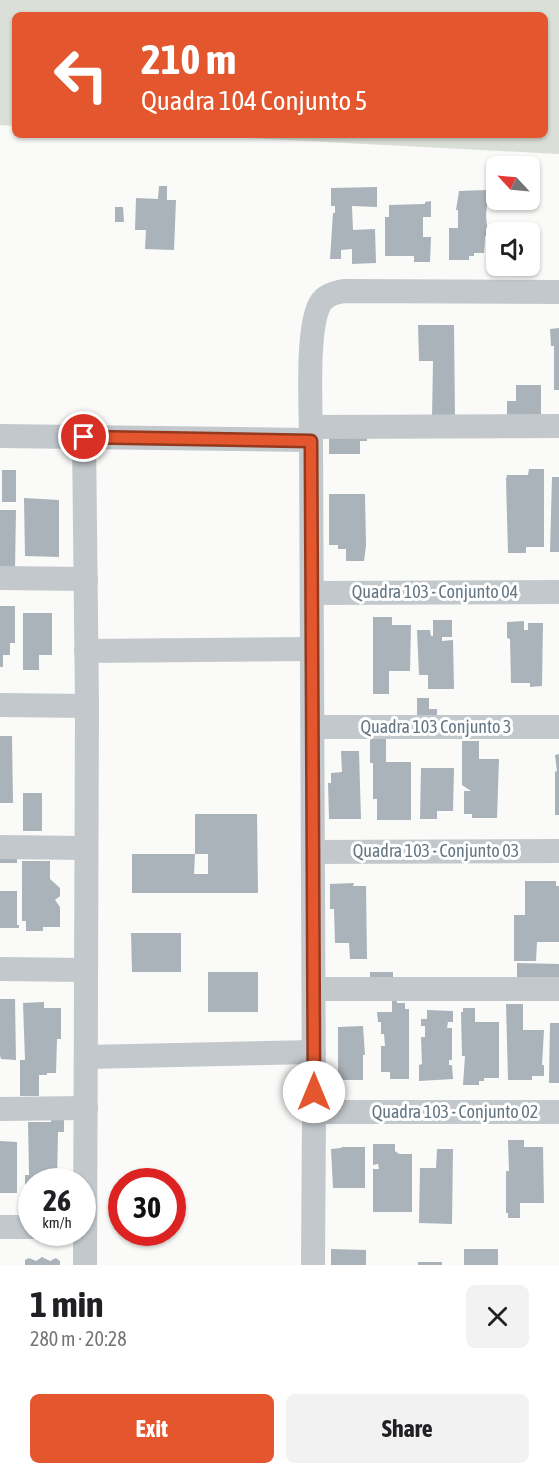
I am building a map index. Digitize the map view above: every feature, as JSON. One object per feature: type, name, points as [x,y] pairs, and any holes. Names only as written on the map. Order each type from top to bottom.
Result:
[{"type":"street","points":[[313,1265],[311,434],[312,338],[320,302],[331,293],[344,291],[559,292]]},
{"type":"street","points":[[0,436],[311,434],[559,426]]},
{"type":"street","points":[[84,437],[87,706],[85,1168]]},
{"type":"street","points":[[0,578],[86,579]]},
{"type":"street","name":"Quadra 103 - Conjunto 04","points":[[312,593],[559,592]]},
{"type":"street","points":[[86,651],[312,648]]},
{"type":"street","points":[[0,705],[87,706]]},
{"type":"street","name":"Quadra 103 Conjunto 3","points":[[313,727],[559,727]]},
{"type":"street","points":[[0,847],[85,848]]},
{"type":"street","name":"Quadra 103 - Conjunto 03","points":[[313,852],[559,851]]},
{"type":"street","points":[[0,969],[86,970]]},
{"type":"street","points":[[314,988],[559,989]]},
{"type":"street","points":[[86,1057],[314,1052]]},
{"type":"street","points":[[0,1109],[86,1108]]},
{"type":"street","name":"Quadra 103 - Conjunto 02","points":[[314,1112],[559,1112]]},
{"type":"street","points":[[0,1227],[18,1227]]},
{"type":"street","points":[[84,1246],[85,1265]]},
{"type":"shaded area","points":[[0,0],[559,0],[559,154],[250,138],[548,138],[548,12],[12,12],[12,126],[0,125]]},
{"type":"building","points":[[159,186],[167,186],[167,200],[176,200],[174,250],[145,249],[146,230],[135,230],[136,198],[158,199]]},
{"type":"building","points":[[377,187],[377,207],[352,206],[353,230],[375,229],[376,263],[352,264],[352,249],[341,250],[341,259],[330,259],[333,213],[335,213],[335,206],[331,206],[331,188]]},
{"type":"building","points":[[486,190],[484,253],[474,253],[474,256],[469,256],[469,260],[449,260],[449,228],[458,228],[458,210],[456,210],[459,191]]},
{"type":"building","points":[[431,201],[431,217],[423,217],[423,237],[431,237],[430,262],[414,262],[414,256],[385,256],[385,217],[389,217],[389,205],[425,204]]},
{"type":"building","points":[[115,207],[123,207],[124,222],[115,222]]},
{"type":"building","points":[[418,325],[454,325],[455,419],[432,419],[433,361],[419,361]]},
{"type":"building","points":[[559,328],[559,390],[554,390],[554,346],[551,346],[550,329]]},
{"type":"building","points":[[516,385],[541,385],[541,420],[507,420],[507,401],[516,401]]},
{"type":"building","points":[[367,426],[367,441],[360,441],[360,454],[329,454],[329,427]]},
{"type":"building","points":[[529,469],[544,469],[544,547],[526,547],[526,553],[508,553],[507,475],[528,475]]},
{"type":"building","points":[[2,470],[16,470],[16,502],[2,502]]},
{"type":"building","points":[[552,477],[559,477],[559,552],[550,552]]},
{"type":"building","points":[[329,494],[365,494],[364,561],[346,561],[346,549],[338,549],[338,545],[329,545]]},
{"type":"building","points":[[24,498],[59,500],[59,557],[25,556]]},
{"type":"building","points":[[0,510],[16,510],[15,569],[0,569]]},
{"type":"building","points":[[0,606],[15,606],[15,643],[10,643],[10,655],[3,655],[3,667],[0,667]]},
{"type":"building","points":[[23,613],[52,613],[52,655],[39,655],[39,670],[23,670]]},
{"type":"building","points":[[373,617],[392,617],[392,625],[411,625],[410,671],[389,671],[389,694],[373,694]]},
{"type":"building","points":[[433,620],[452,620],[452,637],[442,637],[442,641],[453,640],[454,689],[428,689],[428,675],[419,675],[417,630],[430,630],[433,636]]},
{"type":"building","points":[[524,621],[524,630],[528,630],[528,623],[543,623],[542,686],[530,687],[530,683],[511,683],[510,639],[507,638],[507,622]]},
{"type":"building","points":[[417,698],[429,698],[429,709],[437,709],[437,717],[417,716]]},
{"type":"building","points":[[0,736],[12,736],[13,803],[0,803]]},
{"type":"building","points":[[370,739],[386,739],[386,762],[411,762],[411,820],[377,820],[377,799],[373,799]]},
{"type":"building","points":[[462,741],[479,741],[479,759],[499,759],[497,818],[472,818],[472,814],[464,814],[464,791],[471,791],[462,785]]},
{"type":"building","points":[[341,751],[359,751],[361,819],[329,819],[328,783],[331,783],[331,773],[342,772]]},
{"type":"building","points":[[559,754],[559,815],[555,815],[555,771],[557,772],[555,755]]},
{"type":"building","points":[[421,768],[454,768],[453,811],[437,811],[437,819],[420,819]]},
{"type":"building","points":[[23,793],[42,793],[42,831],[23,831]]},
{"type":"building","points":[[195,814],[257,814],[258,893],[132,893],[132,854],[195,854]],"holes":[[[195,854],[208,854],[208,874],[194,874]]]},
{"type":"building","points":[[0,843],[17,843],[17,863],[0,863]]},
{"type":"building","points":[[22,861],[50,861],[50,879],[60,888],[60,896],[55,900],[60,907],[60,927],[43,927],[43,931],[26,931],[26,921],[22,921]]},
{"type":"building","points":[[525,881],[556,881],[556,886],[559,886],[559,942],[537,942],[536,961],[514,961],[514,915],[525,915]]},
{"type":"building","points":[[354,883],[353,886],[366,886],[367,959],[350,959],[349,943],[335,943],[334,909],[330,909],[330,884]]},
{"type":"building","points":[[0,891],[17,891],[17,925],[19,928],[0,928]]},
{"type":"building","points":[[131,933],[181,933],[181,972],[132,972]]},
{"type":"building","points":[[517,963],[559,964],[559,977],[517,977]]},
{"type":"building","points":[[208,972],[258,972],[258,1012],[208,1012]]},
{"type":"building","points":[[370,972],[393,972],[393,982],[370,982]]},
{"type":"building","points":[[392,998],[397,998],[397,1003],[405,1003],[405,1009],[409,1009],[409,1079],[390,1079],[390,1072],[381,1072],[381,1046],[385,1046],[377,1012],[392,1012]]},
{"type":"building","points":[[0,999],[15,999],[16,1060],[1,1059]]},
{"type":"building","points":[[44,1002],[44,1008],[61,1008],[61,1039],[57,1039],[56,1073],[39,1075],[39,1096],[20,1096],[20,1060],[25,1060],[23,1003]]},
{"type":"building","points":[[506,1004],[523,1004],[523,1030],[544,1030],[542,1065],[544,1065],[544,1076],[532,1076],[532,1080],[508,1080]]},
{"type":"building","points":[[463,1008],[475,1008],[475,1022],[499,1022],[499,1078],[484,1078],[484,1081],[479,1081],[479,1085],[463,1085],[465,1056],[462,1056],[461,1012]]},
{"type":"building","points":[[427,1010],[453,1011],[453,1022],[448,1022],[447,1028],[452,1028],[452,1060],[449,1060],[449,1065],[452,1065],[453,1079],[419,1081],[419,1065],[422,1064],[421,1037],[425,1037],[425,1026],[421,1026],[421,1019],[427,1019]]},
{"type":"building","points":[[550,1023],[559,1023],[559,1083],[549,1083]]},
{"type":"building","points":[[363,1026],[365,1055],[363,1055],[363,1080],[338,1080],[338,1027]]},
{"type":"building","points":[[51,1116],[64,1116],[64,1132],[58,1132],[57,1168],[29,1168],[28,1122],[51,1122]]},
{"type":"building","points":[[508,1140],[524,1140],[524,1147],[543,1147],[544,1203],[520,1203],[520,1218],[508,1218],[508,1213],[506,1213],[506,1171],[509,1171]]},
{"type":"building","points":[[0,1141],[17,1142],[17,1193],[0,1193]]},
{"type":"building","points":[[373,1144],[395,1144],[395,1151],[399,1154],[412,1154],[412,1212],[373,1212],[373,1169],[379,1169],[378,1164],[373,1165]]},
{"type":"building","points":[[365,1147],[365,1188],[333,1188],[331,1149]]},
{"type":"building","points":[[437,1149],[453,1149],[452,1224],[419,1223],[420,1168],[436,1168]]},
{"type":"building","points":[[331,1249],[366,1250],[366,1265],[331,1265]]},
{"type":"building","points":[[464,1249],[498,1249],[498,1265],[464,1265]]},
{"type":"building","points":[[42,1257],[50,1261],[56,1258],[60,1261],[60,1265],[25,1265],[25,1260],[29,1258],[36,1261]]},
{"type":"building","points":[[418,1262],[442,1262],[442,1265],[418,1265]]},
{"type":"route","points":[[84,437],[311,441],[314,1092]]}]
